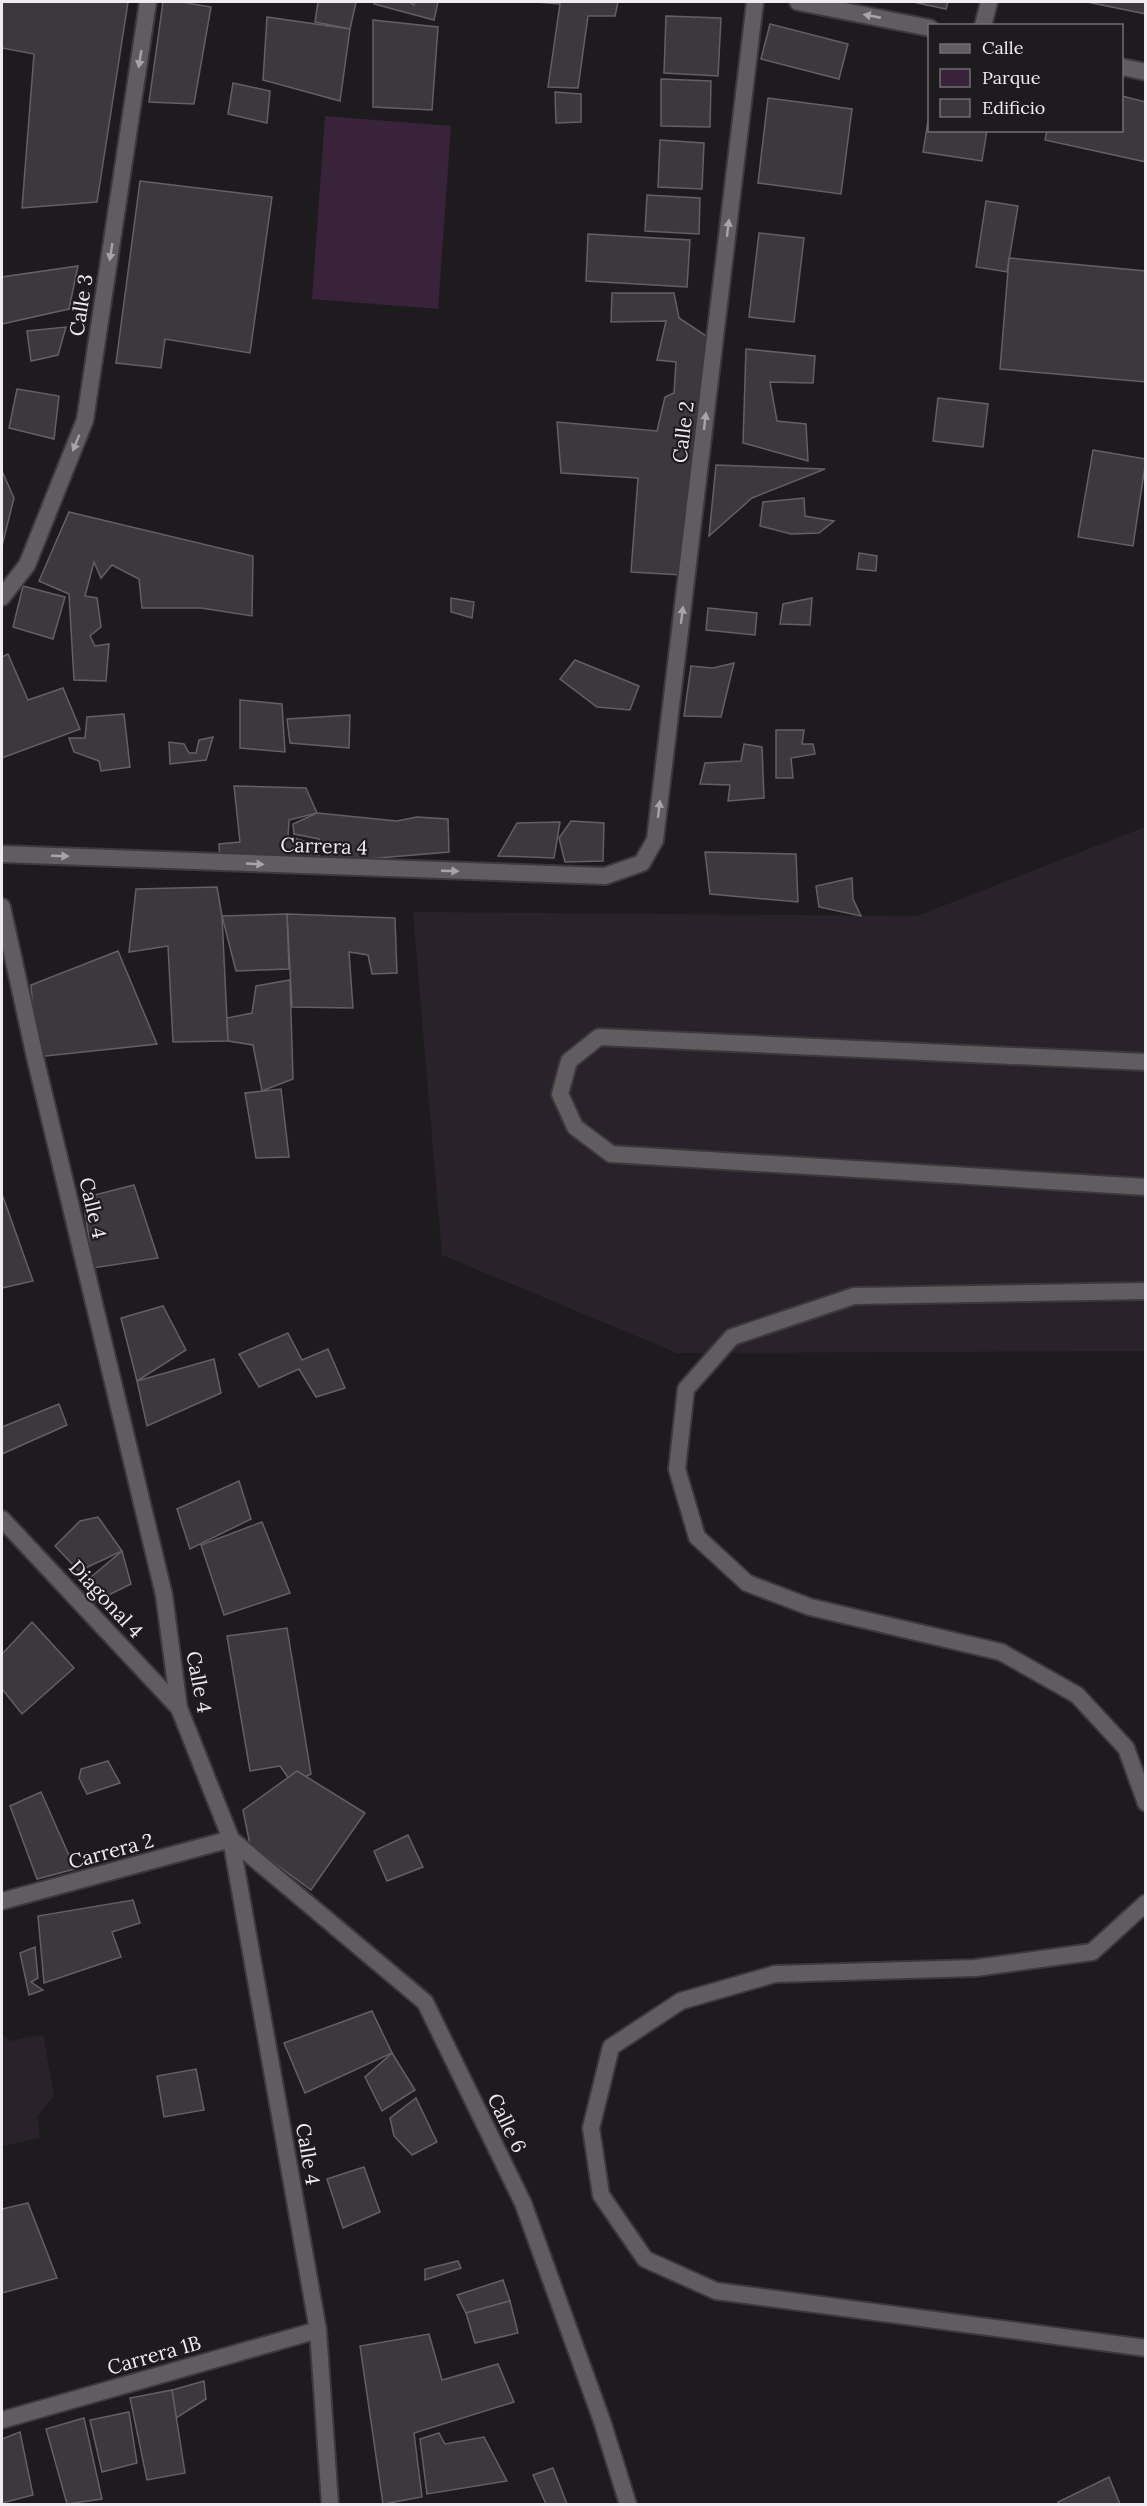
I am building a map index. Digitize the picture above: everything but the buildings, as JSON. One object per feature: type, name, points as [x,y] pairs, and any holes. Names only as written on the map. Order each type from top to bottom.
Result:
[{"type":"street","name":"Calle 3","points":[[2,597],[27,565],[85,420],[148,2]]},
{"type":"street","name":"Calle 2","points":[[642,863],[655,840],[755,2]]},
{"type":"street","points":[[798,2],[928,28]]},
{"type":"street","points":[[984,24],[989,2]]},
{"type":"street","points":[[1123,67],[1146,72]]},
{"type":"street","name":"Carrera 4","points":[[2,854],[605,876],[642,863]]},
{"type":"street","name":"Calle 4","points":[[2,907],[40,1080],[164,1595],[179,1708],[231,1839],[318,2331],[330,2505]]},
{"type":"street","points":[[1146,1062],[599,1037],[569,1061],[560,1094],[575,1127],[612,1154],[1146,1187]]},
{"type":"street","points":[[1146,1291],[854,1296],[732,1337],[686,1389],[677,1469],[697,1537],[747,1583],[810,1607],[1001,1652],[1077,1695],[1126,1748],[1146,1803]]},
{"type":"street","name":"Diagonal 4","points":[[2,1519],[179,1708]]},
{"type":"street","name":"Carrera 2","points":[[2,1901],[231,1839]]},
{"type":"street","name":"Calle 6","points":[[231,1839],[425,2002],[523,2203],[602,2421],[628,2505]]},
{"type":"street","points":[[1146,1903],[1092,1952],[975,1968],[775,1974],[681,2001],[611,2047],[591,2128],[601,2195],[645,2259],[716,2291],[1146,2348]]},
{"type":"street","name":"Carrera 1B","points":[[2,2420],[318,2331]]},
{"type":"shaded area","points":[[1145,827],[1145,1351],[677,1353],[442,1255],[413,912],[917,916]]},
{"type":"shaded area","points":[[2,2033],[10,2041],[43,2035],[54,2096],[37,2116],[40,2138],[2,2146]]},
{"type":"green space","points":[[325,116],[451,126],[438,309],[312,299]]}]
